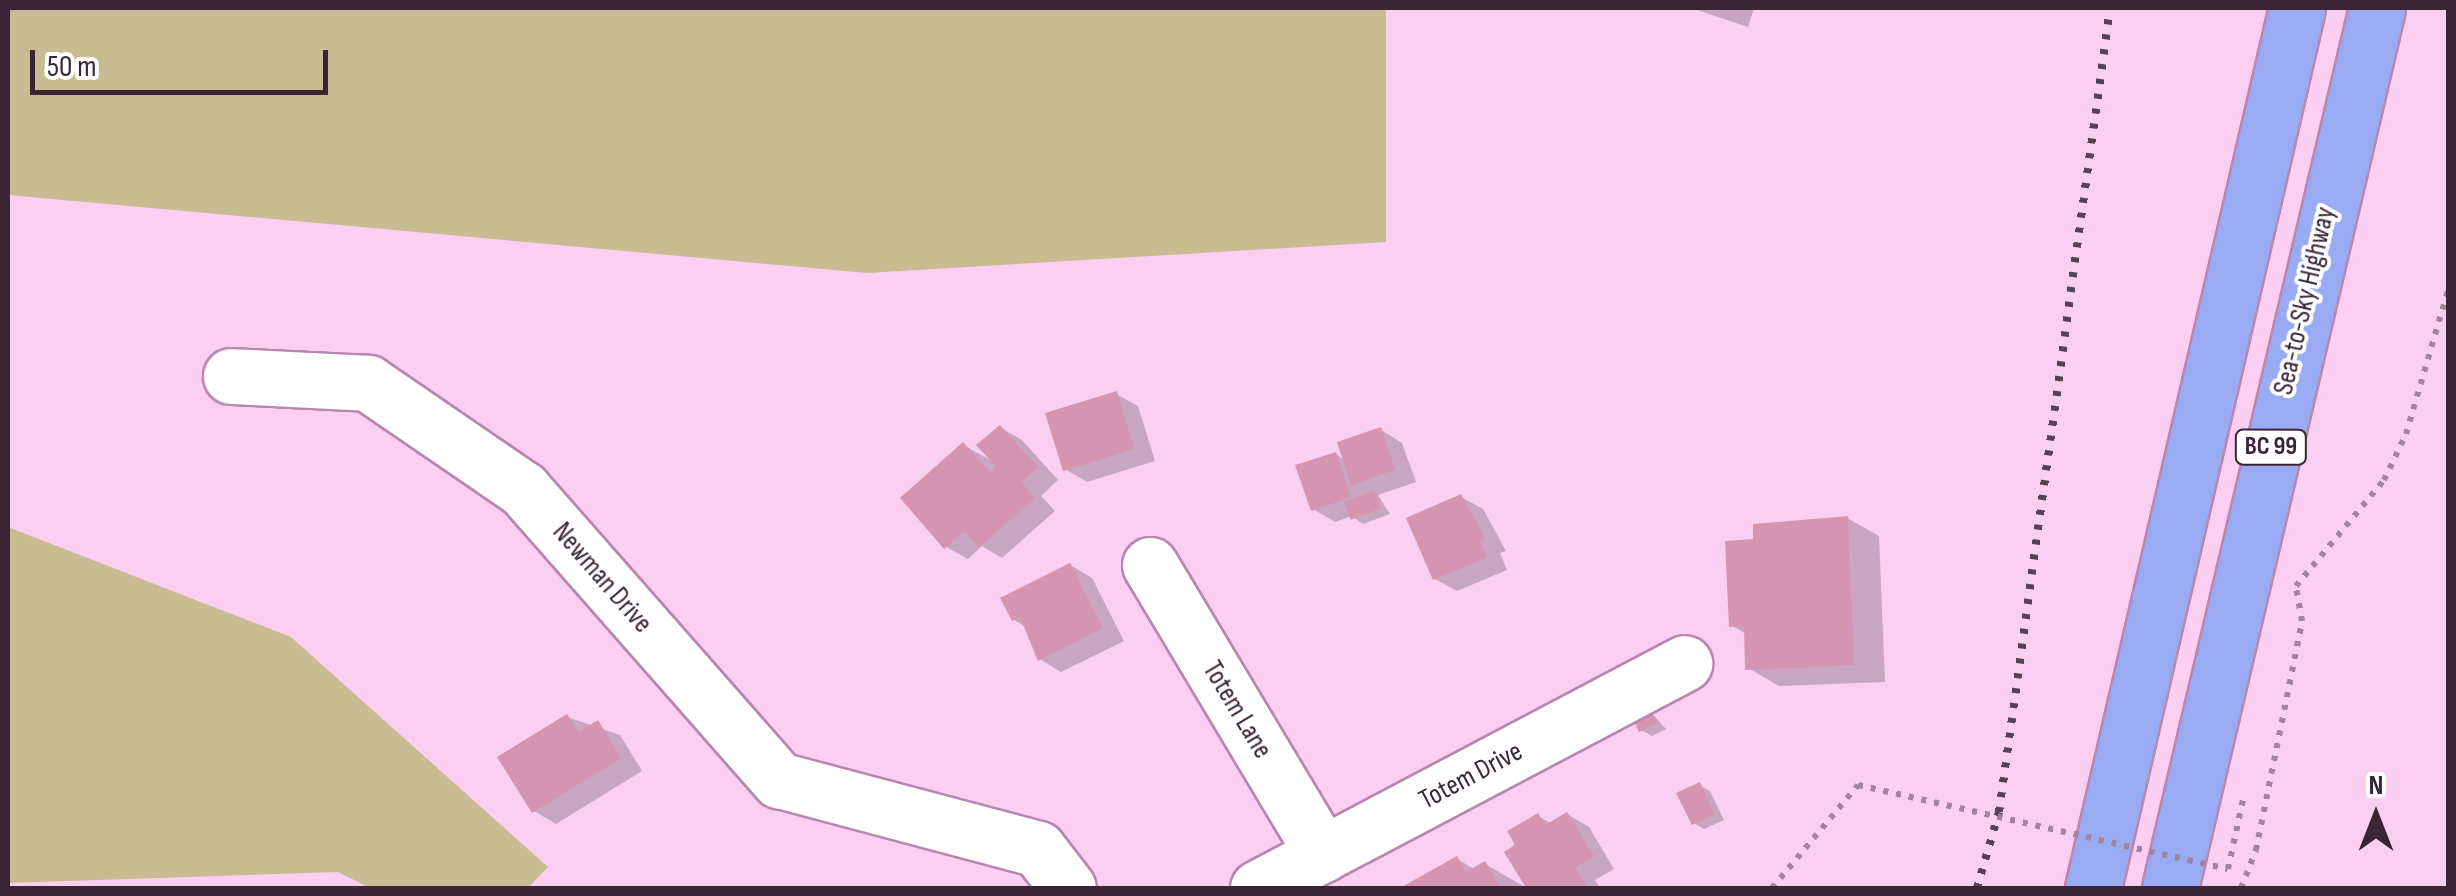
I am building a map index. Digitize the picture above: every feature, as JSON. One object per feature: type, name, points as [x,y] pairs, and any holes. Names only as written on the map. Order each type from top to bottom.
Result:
[{"type":"highway","name":"BC 99","points":[[2093,888],[2297,8]]},
{"type":"highway","name":"Sea-to-Sky Highway","points":[[2170,888],[2377,8]]},
{"type":"street","name":"Newman Drive","points":[[230,376],[368,383],[523,489],[779,780],[1038,849],[1068,888]]},
{"type":"street","name":"Totem Lane","points":[[1150,565],[1323,854]]},
{"type":"street","name":"Totem Drive","points":[[1258,888],[1684,663]]},
{"type":"path","points":[[2240,888],[2256,850],[2302,621],[2296,586],[2384,480],[2406,434],[2448,290]]},
{"type":"path","points":[[1772,888],[1858,785],[2228,869],[2244,795]]},
{"type":"shaded area","points":[[8,8],[1386,8],[1386,242],[867,273],[8,195]]},
{"type":"shaded area","points":[[8,527],[291,637],[548,867],[528,888],[370,888],[338,872],[8,883]]},
{"type":"building","points":[[1117,391],[1134,449],[1063,471],[1045,413]]},
{"type":"building","points":[[1000,425],[1038,467],[1021,482],[1035,498],[979,547],[964,531],[944,549],[900,498],[963,442],[990,472],[996,467],[976,445]]},
{"type":"building","points":[[1381,427],[1395,470],[1351,485],[1337,442]]},
{"type":"building","points":[[1336,452],[1351,497],[1311,511],[1295,465]]},
{"type":"building","points":[[1374,491],[1381,508],[1351,520],[1344,502]]},
{"type":"building","points":[[1461,494],[1485,538],[1480,541],[1487,557],[1433,580],[1406,518]]},
{"type":"building","points":[[1848,516],[1854,665],[1745,670],[1744,626],[1729,627],[1725,541],[1753,539],[1753,524]]},
{"type":"building","points":[[1070,563],[1103,628],[1038,661],[1020,617],[1012,621],[1000,598]]},
{"type":"building","points":[[1649,706],[1657,723],[1639,732],[1631,714]]},
{"type":"building","points":[[567,714],[578,732],[598,720],[621,758],[532,813],[497,757]]},
{"type":"building","points":[[1700,782],[1715,814],[1692,825],[1676,793]]},
{"type":"building","points":[[1567,812],[1594,856],[1575,868],[1588,888],[1526,888],[1504,852],[1515,845],[1507,831],[1538,813],[1545,825]]},
{"type":"building","points":[[1457,856],[1466,872],[1485,861],[1501,888],[1400,888]]},
{"type":"railway","points":[[1977,888],[1999,812],[2110,8]]}]
